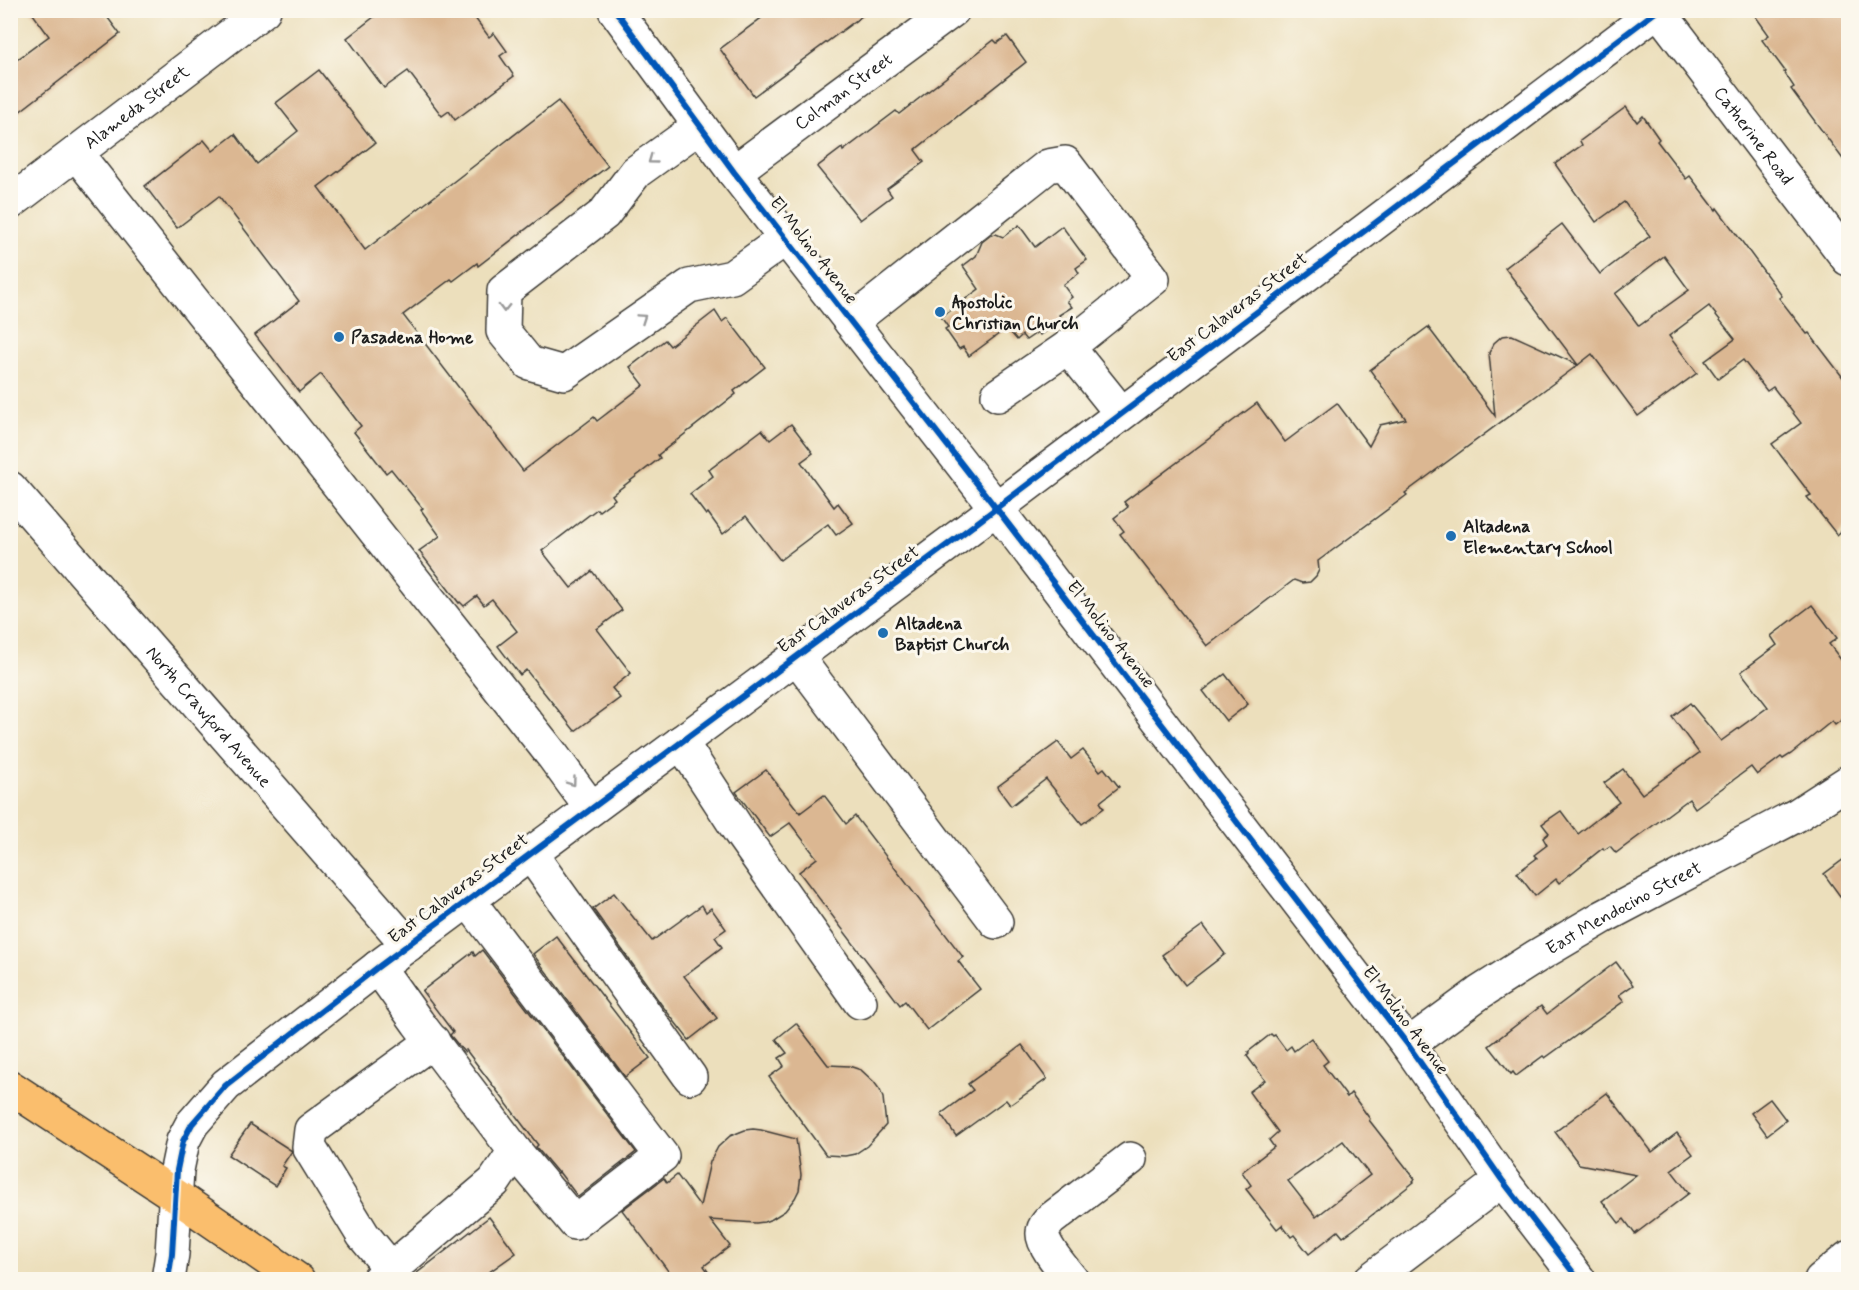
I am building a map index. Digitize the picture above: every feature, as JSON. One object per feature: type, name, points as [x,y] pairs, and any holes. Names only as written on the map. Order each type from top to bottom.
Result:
[{"type":"main road","points":[[10,1087],[176,1196],[298,1280]]},
{"type":"street","name":"Alameda Street","points":[[10,203],[264,10]]},
{"type":"street","name":"El Molino Avenue","points":[[615,10],[734,172],[996,508],[1408,1045],[1502,1180],[1579,1280]]},
{"type":"street","name":"Colman Street","points":[[734,172],[952,10]]},
{"type":"street","name":"Catherine Road","points":[[1658,10],[1848,260]]},
{"type":"street","name":"East Calaveras Street","points":[[168,1280],[172,1254],[177,1170],[183,1141],[205,1107],[226,1085],[378,967],[996,508],[1658,10]]},
{"type":"street","points":[[700,126],[636,172],[603,214],[504,291],[503,331],[529,363],[564,373],[689,286],[732,277],[786,238]]},
{"type":"street","points":[[76,153],[553,756],[591,808]]},
{"type":"street","points":[[851,322],[1048,166],[1065,163],[1154,279],[1068,347],[998,395]]},
{"type":"street","points":[[1068,347],[1121,413]]},
{"type":"street","name":"North Crawford Avenue","points":[[10,488],[408,945]]},
{"type":"street","points":[[796,656],[996,922]]},
{"type":"street","points":[[681,742],[739,831],[860,1002]]},
{"type":"street","name":"East Mendocino Street","points":[[1408,1045],[1479,993],[1547,950],[1603,917],[1797,815],[1848,782]]},
{"type":"street","points":[[530,853],[690,1077]]},
{"type":"street","points":[[378,967],[515,1151],[575,1223],[662,1156],[468,900]]},
{"type":"street","points":[[433,1041],[311,1130],[309,1147],[384,1274],[494,1182],[515,1151]]},
{"type":"street","points":[[1072,1280],[1045,1243],[1042,1236],[1044,1228],[1050,1220],[1130,1159]]},
{"type":"street","points":[[1370,1280],[1502,1180]]},
{"type":"street","points":[[1821,1280],[1848,1258]]},
{"type":"building","points":[[30,10],[102,10],[120,34],[10,119],[10,65],[49,36]]},
{"type":"building","points":[[383,10],[469,10],[489,37],[494,33],[507,51],[500,56],[514,76],[455,120],[449,111],[442,116],[408,71],[384,88],[347,38]]},
{"type":"building","points":[[772,10],[870,10],[754,96],[720,49]]},
{"type":"building","points":[[1751,10],[1848,10],[1848,166],[1791,89],[1794,87],[1785,71],[1762,40],[1769,35]]},
{"type":"building","points":[[1007,36],[1026,62],[915,150],[924,162],[887,189],[892,196],[860,220],[817,167],[842,148],[843,151],[896,111],[899,114],[994,40],[997,43]]},
{"type":"building","name":"Pasadena Home","points":[[319,70],[375,143],[318,187],[365,250],[558,101],[608,166],[478,266],[477,263],[453,281],[451,279],[403,315],[523,471],[594,417],[597,421],[644,385],[630,367],[665,340],[670,346],[715,311],[722,322],[727,318],[765,367],[734,391],[736,394],[658,455],[660,458],[612,495],[615,499],[599,511],[597,509],[542,551],[571,588],[592,571],[622,610],[597,629],[631,673],[612,688],[620,698],[575,731],[526,670],[520,675],[498,646],[517,631],[492,599],[484,605],[477,596],[464,606],[459,603],[419,551],[440,536],[421,510],[423,509],[391,469],[386,473],[354,432],[361,426],[321,374],[299,392],[255,335],[299,301],[219,196],[177,228],[145,186],[204,140],[213,151],[235,134],[257,164],[298,131],[276,103]]},
{"type":"building","points":[[1626,107],[1637,122],[1643,116],[1659,139],[1657,141],[1686,179],[1690,176],[1716,210],[1717,208],[1782,296],[1779,298],[1848,384],[1848,525],[1837,535],[1807,497],[1811,495],[1772,444],[1801,423],[1773,387],[1767,391],[1743,360],[1718,379],[1705,361],[1735,339],[1709,306],[1669,336],[1697,373],[1638,416],[1592,354],[1578,365],[1505,268],[1562,224],[1600,274],[1650,236],[1624,202],[1596,222],[1555,164],[1582,145],[1580,141]],"holes":[[[1664,256],[1689,290],[1639,326],[1615,294]]]},
{"type":"building","points":[[1019,225],[1035,247],[1062,226],[1087,260],[1076,268],[1079,273],[1063,285],[1072,297],[1067,301],[1072,307],[1059,315],[1062,319],[1040,335],[1038,332],[1026,340],[1022,335],[1017,340],[1007,328],[969,356],[963,347],[959,349],[945,329],[948,327],[941,317],[979,289],[963,266],[976,256],[982,242],[991,235],[996,234],[1003,237]]},
{"type":"building","points":[[1428,327],[1495,416],[1489,353],[1494,343],[1502,336],[1512,335],[1578,365],[1405,493],[1407,495],[1318,561],[1319,570],[1310,582],[1302,583],[1294,580],[1207,646],[1120,534],[1124,531],[1114,518],[1128,507],[1124,502],[1257,403],[1285,442],[1337,403],[1369,446],[1380,425],[1406,419],[1370,370]]},
{"type":"building","points":[[791,424],[813,453],[801,462],[834,507],[838,503],[853,523],[836,535],[828,524],[780,560],[746,516],[723,534],[690,494],[713,476],[709,470],[762,430],[770,440]]},
{"type":"building","points":[[1812,605],[1837,638],[1829,644],[1848,669],[1848,715],[1835,725],[1832,721],[1791,754],[1783,759],[1781,757],[1757,775],[1751,767],[1695,808],[1689,799],[1616,853],[1610,846],[1604,850],[1603,848],[1559,883],[1556,879],[1535,896],[1517,873],[1537,858],[1534,855],[1547,845],[1543,838],[1549,833],[1542,824],[1561,811],[1578,834],[1619,802],[1604,783],[1623,769],[1642,794],[1699,753],[1672,717],[1690,703],[1721,741],[1768,707],[1741,672],[1777,645],[1771,636]]},
{"type":"building","points":[[1225,674],[1248,704],[1226,721],[1203,691]]},
{"type":"building","points":[[1058,742],[1071,759],[1083,750],[1100,771],[1104,768],[1119,787],[1100,802],[1104,808],[1082,824],[1046,779],[1011,806],[997,787]]},
{"type":"building","points":[[766,770],[800,813],[824,795],[846,824],[855,816],[963,957],[958,961],[980,989],[927,1030],[905,1001],[900,1005],[799,872],[817,858],[790,823],[770,837],[736,792]]},
{"type":"building","points":[[1848,856],[1848,907],[1824,874]]},
{"type":"building","points":[[614,893],[652,941],[702,905],[706,912],[711,908],[726,929],[715,937],[722,947],[684,976],[717,1018],[689,1040],[593,909]]},
{"type":"building","points":[[1203,925],[1225,954],[1185,985],[1162,955]]},
{"type":"building","points":[[556,936],[650,1058],[625,1077],[533,954]]},
{"type":"building","points":[[482,950],[636,1152],[578,1197],[536,1147],[538,1145],[466,1050],[464,1052],[450,1035],[453,1032],[422,991],[473,952],[475,956]]},
{"type":"building","points":[[1616,962],[1633,985],[1619,995],[1624,1001],[1545,1058],[1543,1056],[1516,1076],[1513,1072],[1511,1074],[1489,1046],[1541,1006],[1547,1014]]},
{"type":"building","points":[[796,1023],[828,1065],[849,1066],[861,1070],[880,1090],[886,1125],[867,1146],[855,1154],[826,1155],[769,1077],[784,1066],[779,1058],[787,1053],[776,1039]]},
{"type":"building","points":[[1271,1034],[1275,1035],[1286,1050],[1291,1046],[1294,1051],[1311,1038],[1328,1061],[1323,1065],[1347,1097],[1351,1093],[1415,1179],[1353,1230],[1343,1237],[1338,1231],[1309,1254],[1294,1235],[1291,1237],[1282,1225],[1277,1229],[1246,1189],[1251,1185],[1242,1172],[1274,1147],[1269,1140],[1278,1132],[1249,1092],[1265,1080],[1247,1056],[1248,1052]],"holes":[[[1343,1141],[1370,1175],[1316,1217],[1288,1181]]]},
{"type":"building","points":[[1022,1045],[1047,1079],[1010,1105],[1006,1100],[956,1136],[941,1114],[973,1090],[968,1084]]},
{"type":"building","points":[[1607,1093],[1652,1152],[1677,1133],[1693,1154],[1671,1170],[1689,1193],[1635,1234],[1624,1219],[1619,1223],[1602,1201],[1636,1175],[1579,1164],[1555,1132]]},
{"type":"building","points":[[1770,1099],[1786,1120],[1767,1135],[1751,1113]]},
{"type":"building","points":[[250,1124],[292,1151],[282,1166],[286,1168],[275,1186],[228,1155]]},
{"type":"building","points":[[753,1129],[796,1139],[801,1175],[799,1190],[795,1198],[785,1211],[764,1222],[710,1220],[730,1246],[704,1266],[714,1280],[675,1280],[622,1210],[664,1178],[667,1183],[677,1175],[700,1206],[710,1162],[718,1147],[730,1136]]},
{"type":"building","points":[[489,1217],[516,1253],[478,1280],[408,1280]]},
{"type":"cycle path","points":[[615,10],[734,172],[996,508],[1408,1045],[1502,1180],[1579,1280]]},
{"type":"cycle path","points":[[168,1280],[172,1254],[177,1170],[183,1141],[192,1124],[226,1085],[378,967],[966,531],[1658,10]]},
{"type":"place","name":"Apostolic Christian Church","points":[[940,312]]},
{"type":"place","name":"Pasadena Home","points":[[339,337]]},
{"type":"place","name":"Altadena Elementary School","points":[[1451,536]]},
{"type":"place","name":"Altadena Baptist Church","points":[[883,633]]}]
